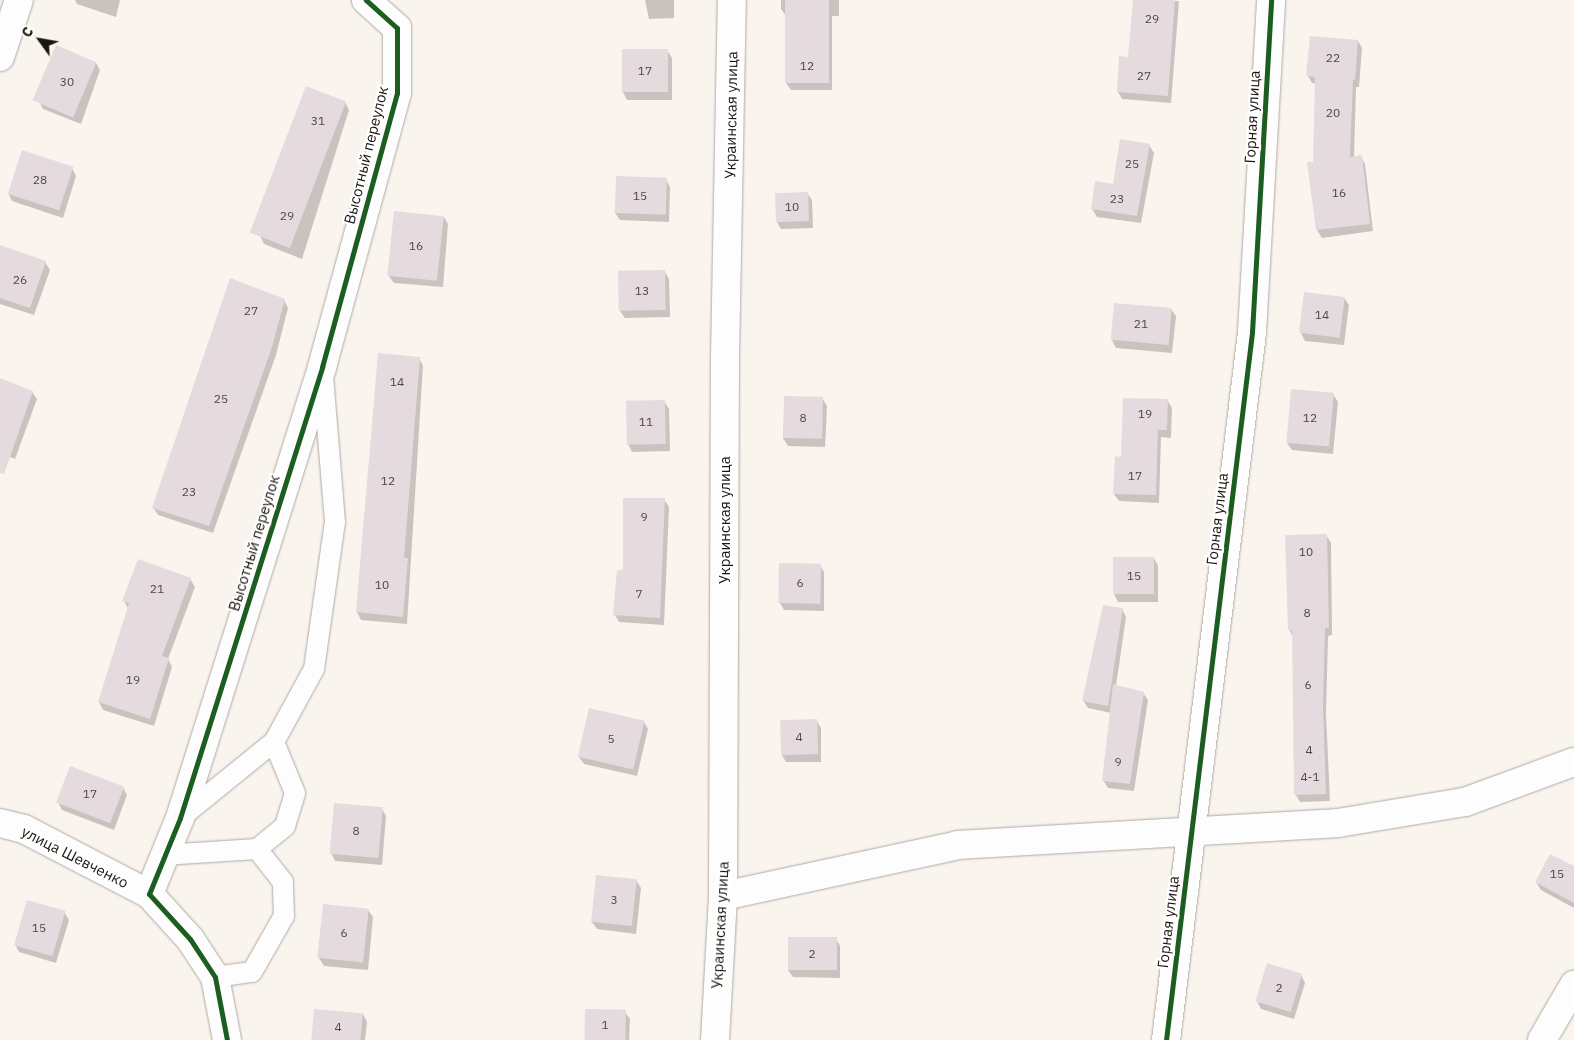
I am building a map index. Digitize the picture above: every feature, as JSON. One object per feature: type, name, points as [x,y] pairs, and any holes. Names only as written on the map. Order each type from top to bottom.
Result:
[{"type":"street","points":[[0,57],[19,0]]},
{"type":"street","name":"Высотный переулок","points":[[149,894],[163,855],[180,818],[322,367],[397,94],[397,28],[366,0]]},
{"type":"street","name":"Украинская улица","points":[[714,1040],[724,896],[725,365],[732,0]]},
{"type":"street","name":"Горная улица","points":[[1166,1040],[1252,332],[1271,0]]},
{"type":"street","points":[[724,896],[958,845],[1191,834],[1338,823],[1465,802],[1574,762]]},
{"type":"street","name":"улица Шевченко","points":[[0,823],[24,829],[149,894]]},
{"type":"street","points":[[149,894],[190,939],[215,977],[226,1040]]},
{"type":"street","points":[[1542,1040],[1574,984]]},
{"type":"lane","points":[[180,818],[274,742],[314,669],[334,522],[322,367]]},
{"type":"lane","points":[[163,855],[257,849],[285,826],[295,793],[274,742]]},
{"type":"lane","points":[[215,977],[252,972],[284,916],[283,882],[257,849]]},
{"type":"building","points":[[785,0],[829,0],[829,83],[785,83]]},
{"type":"building","points":[[1133,0],[1175,0],[1168,96],[1117,92],[1119,56],[1128,57]]},
{"type":"building","points":[[1310,36],[1358,40],[1355,80],[1353,80],[1350,157],[1362,155],[1370,224],[1316,230],[1307,162],[1313,162],[1315,77],[1306,76]]},
{"type":"building","points":[[56,45],[97,62],[73,117],[33,100]]},
{"type":"building","points":[[622,49],[668,49],[668,92],[622,92]]},
{"type":"building","points":[[306,86],[346,101],[290,248],[250,233]]},
{"type":"building","points":[[1120,139],[1150,144],[1137,216],[1091,209],[1095,181],[1113,184]]},
{"type":"building","points":[[22,150],[73,167],[59,210],[8,194]]},
{"type":"building","points":[[616,176],[667,178],[666,215],[615,213]]},
{"type":"building","points":[[808,192],[809,221],[776,222],[775,193]]},
{"type":"building","points":[[394,211],[444,216],[437,281],[387,276]]},
{"type":"building","points":[[0,245],[46,261],[30,308],[0,298]]},
{"type":"building","points":[[665,270],[666,310],[619,311],[618,271]]},
{"type":"building","points":[[230,278],[285,299],[272,347],[209,526],[152,508]]},
{"type":"building","points":[[1304,292],[1345,297],[1340,338],[1299,333]]},
{"type":"building","points":[[1114,303],[1172,308],[1169,345],[1111,340]]},
{"type":"building","points":[[378,353],[420,357],[404,558],[408,558],[403,617],[356,612]]},
{"type":"building","points":[[0,378],[33,391],[4,474],[0,473]]},
{"type":"building","points":[[1291,389],[1334,393],[1329,447],[1286,443]]},
{"type":"building","points":[[784,396],[823,397],[822,439],[783,438]]},
{"type":"building","points":[[1123,398],[1168,399],[1167,430],[1158,430],[1156,495],[1113,494],[1115,456],[1121,457]]},
{"type":"building","points":[[665,400],[666,444],[627,445],[626,401]]},
{"type":"building","points":[[623,498],[665,498],[660,618],[613,615],[617,570],[623,570]]},
{"type":"building","points":[[1327,534],[1329,628],[1325,628],[1323,705],[1326,794],[1294,795],[1292,630],[1288,630],[1285,535]]},
{"type":"building","points":[[1113,557],[1154,557],[1154,594],[1113,594]]},
{"type":"building","points":[[138,559],[191,578],[162,656],[169,658],[150,719],[98,702],[129,603],[122,601]]},
{"type":"building","points":[[779,563],[821,564],[820,604],[778,603]]},
{"type":"building","points":[[1103,605],[1123,608],[1108,706],[1082,701]]},
{"type":"building","points":[[1113,684],[1144,692],[1130,784],[1102,781]]},
{"type":"building","points":[[589,708],[645,721],[633,770],[578,757]]},
{"type":"building","points":[[817,719],[818,754],[781,755],[780,720]]},
{"type":"building","points":[[70,766],[124,787],[110,823],[56,802]]},
{"type":"building","points":[[334,803],[383,807],[378,858],[330,854]]},
{"type":"building","points":[[1550,854],[1574,866],[1574,903],[1535,882]]},
{"type":"building","points":[[596,875],[637,879],[632,926],[591,922]]},
{"type":"building","points":[[27,900],[65,911],[52,956],[14,945]]},
{"type":"building","points":[[323,904],[369,909],[363,963],[317,958]]},
{"type":"building","points":[[788,937],[837,937],[837,970],[788,970]]},
{"type":"building","points":[[1267,963],[1302,974],[1291,1012],[1255,1001]]},
{"type":"building","points":[[314,1009],[363,1013],[360,1040],[311,1040]]},
{"type":"building","points":[[585,1009],[626,1010],[625,1040],[584,1040]]},
{"type":"cycle path","points":[[227,1040],[215,977],[190,939],[149,894],[180,818],[322,367],[397,93],[397,28],[366,0]]},
{"type":"cycle path","points":[[1166,1040],[1252,332],[1271,0]]}]
